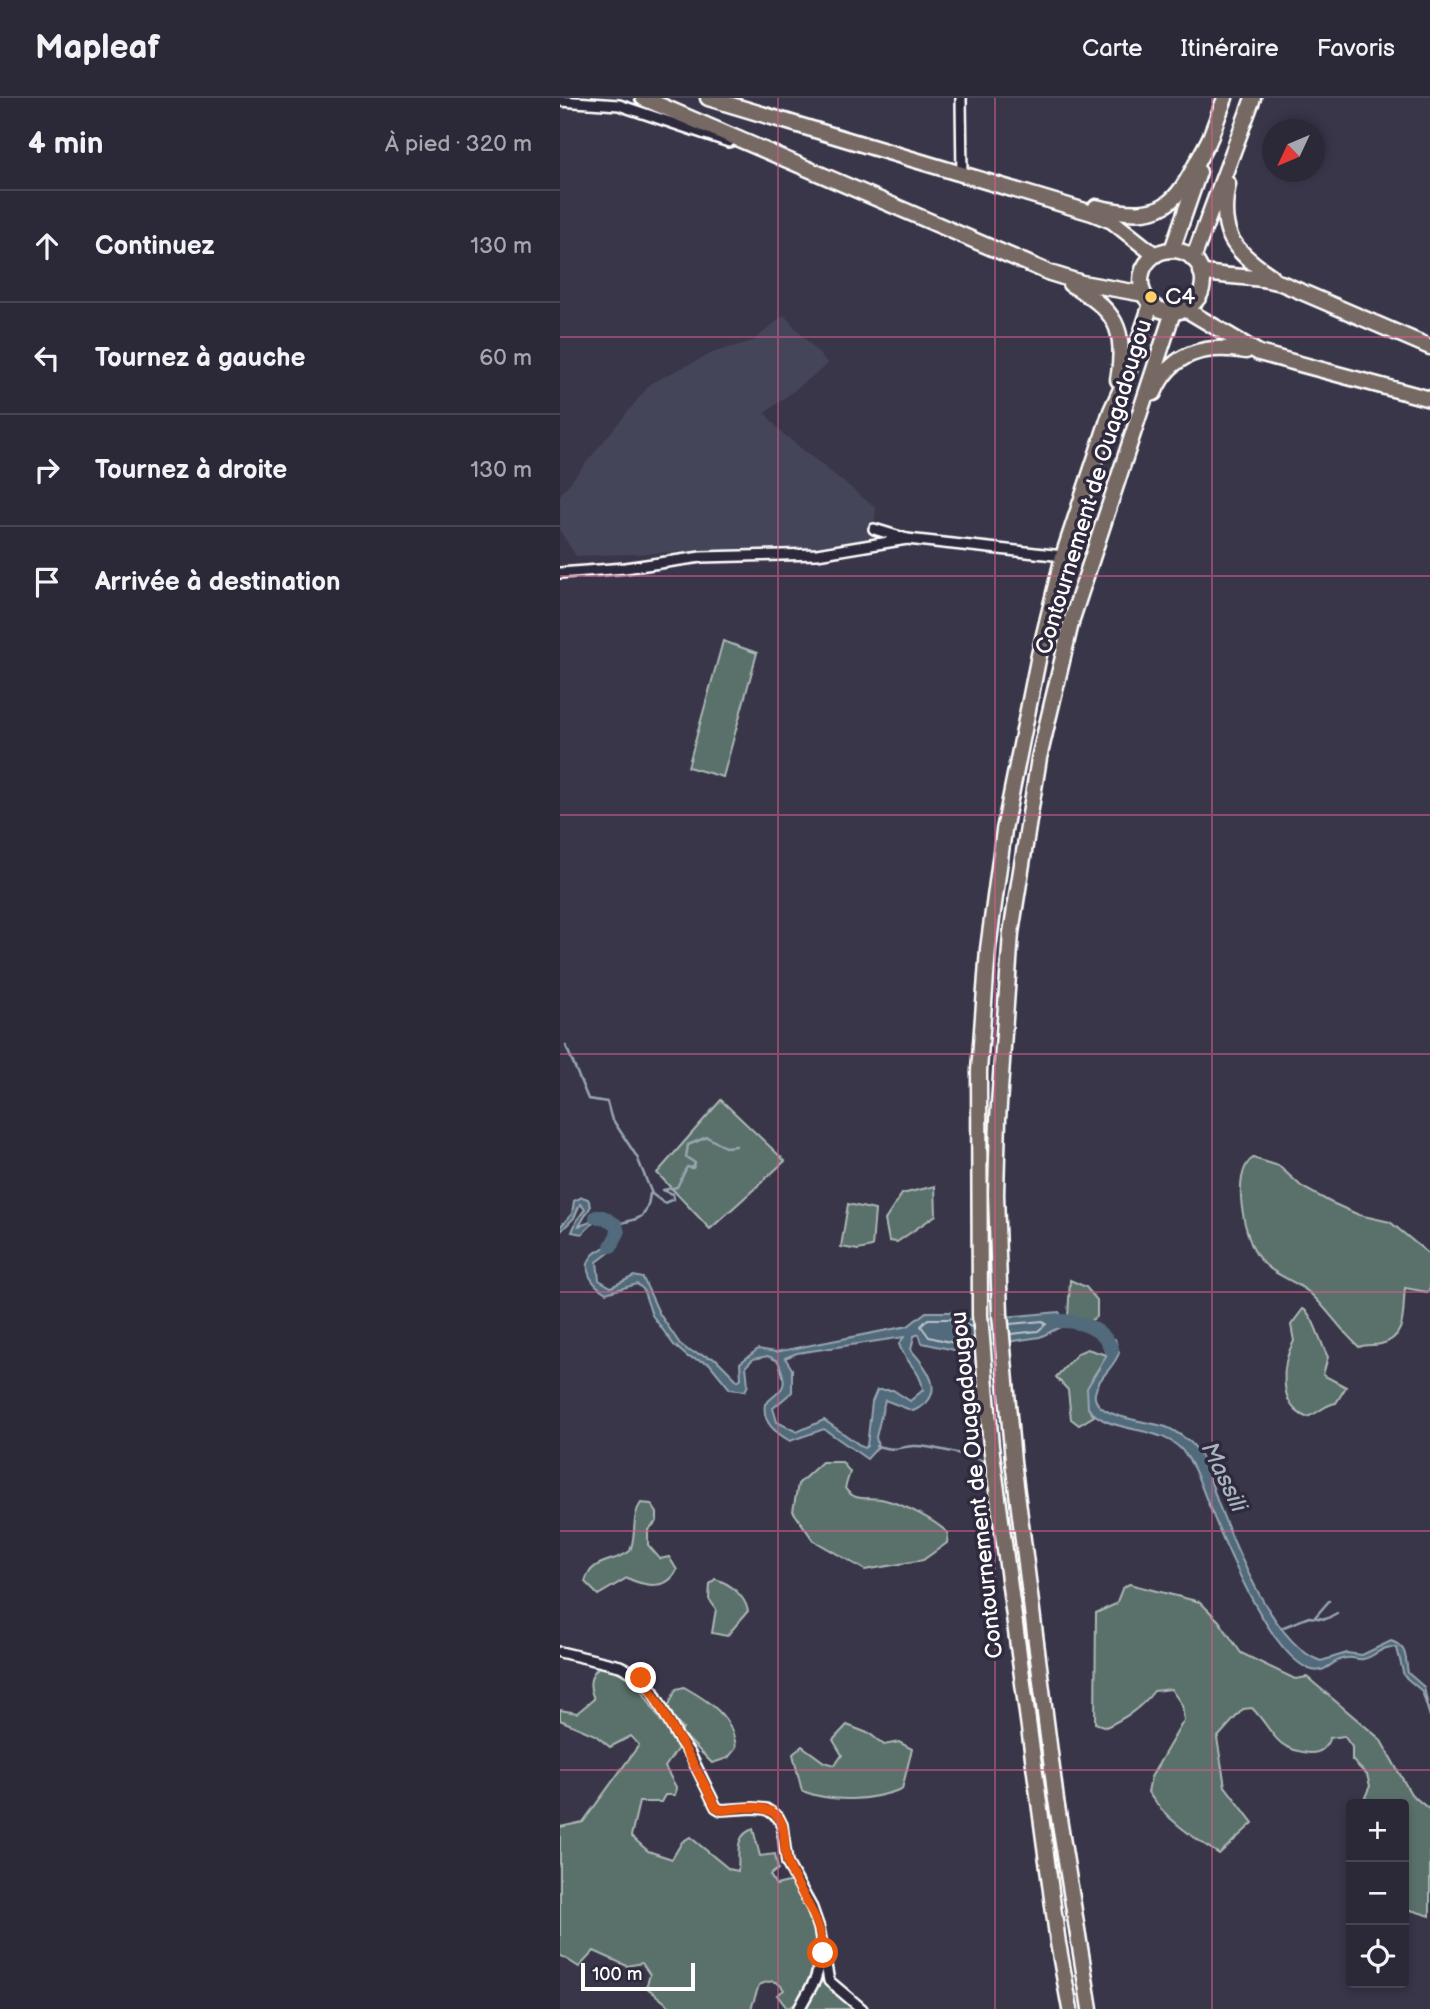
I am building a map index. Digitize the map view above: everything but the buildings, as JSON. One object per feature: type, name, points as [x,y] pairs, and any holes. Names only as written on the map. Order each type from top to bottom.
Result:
[{"type":"highway","points":[[643,98],[1050,273],[1147,299],[1179,311],[1259,353]]},
{"type":"highway","points":[[708,98],[1112,221],[1155,255]]},
{"type":"highway","points":[[1172,250],[1225,98]]},
{"type":"highway","points":[[1193,259],[1253,98]]},
{"type":"highway","points":[[1055,202],[1127,214],[1158,209],[1183,187],[1211,136]]},
{"type":"highway","points":[[1236,147],[1225,199],[1224,219],[1229,237],[1240,254],[1281,283]]},
{"type":"highway","points":[[1147,299],[1143,270],[1155,255],[1172,250],[1193,259],[1201,272],[1201,292],[1179,311]]},
{"type":"highway","points":[[1201,272],[1223,276],[1257,276],[1281,283],[1430,347]]},
{"type":"highway","points":[[1050,273],[1100,303],[1111,314],[1118,329],[1122,360],[1111,411]]},
{"type":"highway","name":"Contournement de Ouagadougou","points":[[1070,2009],[1058,1943],[991,1447],[980,1315],[979,1071],[988,949],[1004,830],[1018,755],[1063,556],[1111,411],[1127,376],[1147,299]]},
{"type":"highway","name":"Contournement de Ouagadougou","points":[[1090,2009],[1056,1800],[1013,1461],[1000,1314],[996,1194],[998,1119],[1011,933],[1039,758],[1072,618],[1138,421],[1179,311]]},
{"type":"highway","points":[[1138,421],[1150,404],[1158,382],[1182,356],[1196,350],[1215,348],[1259,353],[1430,399]]},
{"type":"street","points":[[961,98],[962,175]]},
{"type":"street","points":[[560,102],[620,105],[741,146]]},
{"type":"street","points":[[874,529],[907,539],[1063,556]]},
{"type":"street","points":[[560,573],[625,568],[701,557],[817,554],[907,539]]},
{"type":"street","points":[[560,1652],[620,1666],[641,1678],[653,1691],[678,1738],[695,1762],[716,1807],[722,1810],[766,1810],[778,1816],[782,1825],[787,1863],[812,1908],[830,1980],[863,2009]]},
{"type":"street","points":[[799,2009],[815,1980],[823,1953]]},
{"type":"shaded area","points":[[784,315],[828,364],[765,413],[782,433],[876,508],[873,538],[813,547],[576,556],[560,531],[560,495],[651,383],[715,352],[753,341]]},
{"type":"green space","points":[[723,641],[757,653],[723,777],[688,767]]},
{"type":"green space","points":[[721,1100],[785,1161],[710,1229],[657,1173]]},
{"type":"green space","points":[[1253,1158],[1279,1166],[1302,1187],[1330,1202],[1359,1215],[1390,1222],[1430,1255],[1430,1289],[1427,1292],[1405,1288],[1402,1322],[1396,1336],[1390,1341],[1359,1347],[1307,1290],[1272,1270],[1259,1258],[1248,1237],[1241,1191],[1246,1166]]},
{"type":"green space","points":[[935,1186],[936,1215],[897,1242],[889,1241],[885,1220],[902,1194]]},
{"type":"green space","points":[[848,1204],[875,1210],[872,1247],[858,1250],[841,1247]]},
{"type":"green space","points":[[1070,1280],[1086,1287],[1097,1300],[1097,1316],[1085,1325],[1068,1318]]},
{"type":"green space","points":[[1303,1309],[1313,1323],[1328,1357],[1323,1375],[1346,1387],[1336,1403],[1306,1417],[1290,1403],[1285,1383],[1286,1361],[1294,1341],[1291,1325]]},
{"type":"green space","points":[[1087,1349],[1107,1355],[1093,1377],[1088,1408],[1094,1416],[1079,1425],[1071,1419],[1068,1390],[1056,1377],[1078,1353]]},
{"type":"green space","points":[[822,1462],[842,1462],[850,1472],[845,1488],[853,1496],[885,1500],[918,1513],[948,1533],[947,1543],[923,1560],[865,1570],[813,1540],[793,1511],[798,1484]]},
{"type":"green space","points":[[641,1503],[651,1504],[657,1513],[657,1521],[648,1530],[648,1545],[660,1559],[669,1557],[677,1570],[673,1577],[661,1584],[648,1585],[627,1578],[598,1595],[585,1582],[588,1574],[598,1565],[630,1551],[636,1514]]},
{"type":"green space","points":[[715,1579],[736,1591],[744,1600],[748,1611],[727,1636],[712,1633],[716,1609],[709,1599],[710,1584]]},
{"type":"green space","points":[[1129,1584],[1200,1602],[1219,1621],[1241,1653],[1295,1679],[1307,1677],[1380,1739],[1411,1794],[1430,1810],[1430,1916],[1409,1910],[1409,1799],[1364,1799],[1370,1786],[1367,1775],[1352,1760],[1352,1747],[1344,1736],[1330,1738],[1325,1747],[1317,1752],[1298,1751],[1288,1748],[1275,1738],[1252,1708],[1243,1709],[1217,1738],[1225,1786],[1253,1823],[1219,1854],[1162,1810],[1148,1792],[1151,1777],[1184,1720],[1182,1705],[1171,1689],[1154,1691],[1132,1712],[1106,1727],[1095,1723],[1096,1613],[1116,1604],[1122,1589]]},
{"type":"green space","points":[[599,1667],[621,1672],[637,1683],[678,1748],[665,1767],[676,1787],[675,1795],[665,1795],[661,1802],[639,1802],[631,1836],[648,1851],[672,1859],[682,1842],[690,1837],[729,1869],[738,1871],[740,1841],[742,1836],[753,1829],[760,1856],[775,1854],[778,1869],[770,1875],[776,1885],[797,1880],[820,1932],[813,1968],[855,2009],[799,2009],[800,2003],[787,2008],[777,1995],[784,1990],[776,1982],[770,1981],[759,1985],[751,2009],[673,2009],[646,1987],[650,1975],[642,1963],[627,1966],[594,1951],[579,1967],[560,1955],[560,1827],[583,1822],[639,1745],[631,1736],[610,1747],[595,1735],[560,1720],[560,1710],[577,1713],[594,1699],[591,1682]]},
{"type":"green space","points":[[684,1687],[711,1704],[725,1718],[736,1748],[728,1758],[712,1763],[681,1732],[683,1729],[674,1720],[668,1707],[676,1689]]},
{"type":"green space","points":[[847,1725],[870,1734],[884,1745],[899,1742],[912,1749],[902,1789],[852,1799],[802,1791],[793,1754],[802,1746],[824,1762],[835,1765],[842,1755],[833,1740]]},
{"type":"water","points":[[582,1197],[588,1199],[591,1206],[579,1226],[588,1223],[596,1214],[610,1217],[612,1224],[596,1220],[582,1234],[572,1232],[585,1209],[580,1204],[574,1218],[560,1232],[560,1227],[572,1214],[574,1201]]},
{"type":"water","points":[[618,1228],[622,1233],[618,1246],[597,1262],[599,1280],[611,1287],[634,1276],[643,1278],[659,1313],[680,1344],[689,1351],[716,1359],[738,1381],[741,1378],[740,1363],[758,1349],[776,1352],[908,1326],[926,1312],[950,1312],[971,1320],[1059,1312],[1062,1317],[1075,1320],[1040,1337],[954,1350],[922,1343],[919,1334],[914,1336],[911,1350],[929,1374],[932,1382],[930,1398],[913,1411],[885,1400],[876,1437],[878,1447],[867,1459],[824,1429],[790,1441],[771,1427],[766,1417],[765,1404],[783,1386],[778,1361],[768,1356],[753,1359],[746,1366],[748,1385],[745,1391],[730,1389],[709,1363],[688,1357],[674,1345],[652,1315],[643,1289],[637,1284],[606,1293],[597,1286],[588,1272],[589,1261],[610,1243]],"holes":[[[904,1337],[899,1344],[919,1376],[923,1390],[910,1401],[893,1390],[877,1390],[872,1402],[867,1446],[864,1448],[824,1420],[797,1432],[777,1422],[773,1408],[792,1392],[792,1369],[785,1358],[797,1353]]]},
{"type":"water","points":[[1104,1336],[1115,1339],[1119,1353],[1097,1387],[1096,1401],[1111,1413],[1169,1428],[1195,1447],[1246,1568],[1273,1616],[1288,1636],[1304,1652],[1321,1661],[1347,1653],[1362,1655],[1391,1641],[1396,1643],[1405,1653],[1408,1673],[1424,1687],[1430,1717],[1422,1691],[1404,1676],[1397,1648],[1383,1649],[1363,1659],[1341,1659],[1315,1671],[1294,1659],[1279,1642],[1238,1572],[1186,1455],[1164,1438],[1110,1423],[1088,1408],[1087,1388],[1107,1355],[1101,1340]]},
{"type":"waterway","points":[[566,1046],[588,1099],[607,1102],[611,1117],[637,1157],[652,1194],[664,1203],[674,1199],[673,1194],[663,1190],[677,1187],[687,1167],[693,1168],[695,1163],[686,1157],[688,1145],[707,1137],[725,1147],[736,1146]]},
{"type":"waterway","points":[[616,1225],[639,1218],[646,1211],[650,1194]]},
{"type":"waterway","name":"Massili","points":[[596,1217],[603,1217],[616,1225],[618,1233],[611,1246]]},
{"type":"waterway","name":"Massili","points":[[1057,1321],[1090,1327],[1103,1336],[1112,1350]]},
{"type":"waterway","points":[[876,1446],[893,1449],[928,1447],[984,1461]]},
{"type":"waterway","points":[[1315,1617],[1329,1601]]},
{"type":"waterway","points":[[1281,1628],[1309,1617],[1326,1619],[1337,1613]]},
{"type":"place","name":"C4","points":[[1151,297]]},
{"type":"route","points":[[641,1678],[653,1691],[678,1738],[700,1771],[716,1807],[722,1810],[753,1808],[778,1816],[782,1825],[787,1863],[812,1908],[823,1942],[823,1953]]}]
